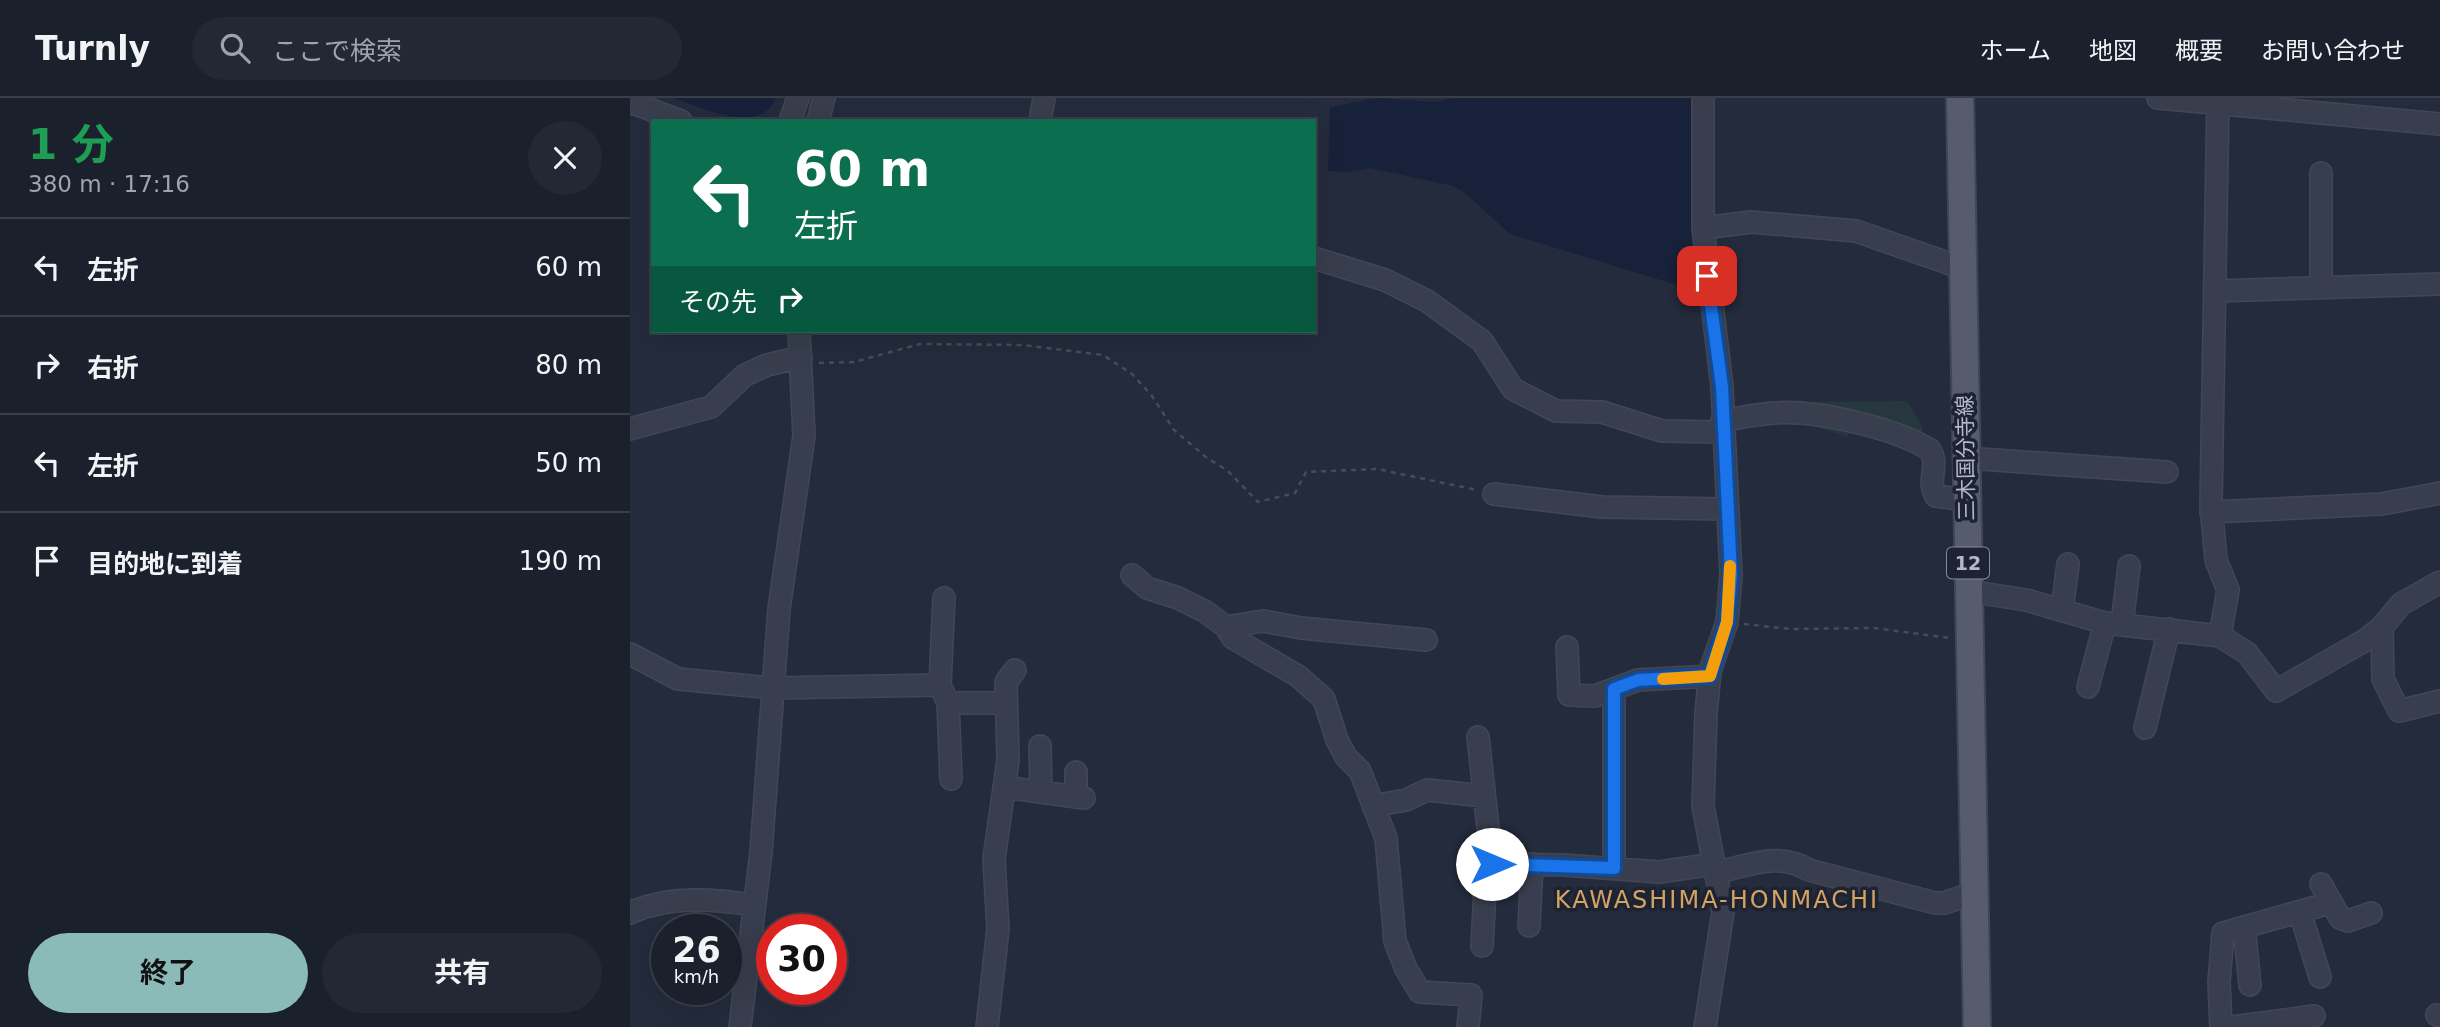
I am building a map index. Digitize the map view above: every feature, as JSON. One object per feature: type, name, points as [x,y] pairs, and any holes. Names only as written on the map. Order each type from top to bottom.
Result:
[{"type":"main road","name":"三木国分寺線","points":[[1959,98],[1976,1027]]},
{"type":"street","points":[[791,119],[798,98]]},
{"type":"street","points":[[819,119],[824,98]]},
{"type":"street","points":[[1040,119],[1044,98]]},
{"type":"street","points":[[1703,98],[1703,228],[1722,387],[1731,575],[1727,622],[1710,676],[1703,806],[1723,912],[1705,1027]]},
{"type":"street","points":[[2158,98],[2218,101],[2440,124]]},
{"type":"street","points":[[2218,101],[2211,512],[2216,560],[2228,590],[2220,636]]},
{"type":"street","points":[[630,102],[676,119]]},
{"type":"street","points":[[2321,173],[2321,288]]},
{"type":"street","points":[[1703,228],[1751,222],[1856,231],[1962,268]]},
{"type":"street","points":[[1316,259],[1385,280],[1446,314],[1482,341],[1513,389],[1547,408],[1556,411],[1602,412],[1662,430],[1722,426],[1776,413],[1809,414],[1892,432],[1930,450],[1936,466],[1931,480],[1936,496],[1967,500]]},
{"type":"street","points":[[2216,291],[2440,284]]},
{"type":"street","points":[[740,1027],[765,805],[779,609],[804,436],[799,333]]},
{"type":"street","points":[[630,429],[711,407],[745,375],[767,365],[802,360]]},
{"type":"street","points":[[1966,458],[2167,472]]},
{"type":"street","points":[[2211,512],[2382,504],[2440,493]]},
{"type":"street","points":[[1494,494],[1602,507],[1726,509]]},
{"type":"street","points":[[2062,610],[2068,564]]},
{"type":"street","points":[[2088,687],[2114,624],[2129,566]]},
{"type":"street","points":[[1132,575],[1147,588],[1178,598],[1226,627],[1233,638],[1298,676],[1324,699],[1337,740],[1346,757],[1360,771],[1386,838],[1395,941],[1406,969],[1420,992],[1471,995],[1468,1027]]},
{"type":"street","points":[[1968,592],[2026,600],[2114,624],[2220,636],[2248,653],[2276,691],[2364,642],[2382,627],[2401,604],[2440,582]]},
{"type":"street","points":[[944,598],[944,694],[951,779]]},
{"type":"street","points":[[1226,627],[1263,621],[1301,628],[1426,640]]},
{"type":"street","points":[[2382,627],[2383,679],[2399,711],[2440,701]]},
{"type":"street","points":[[2145,728],[2169,629]]},
{"type":"street","points":[[1567,647],[1569,695],[1595,696],[1638,680],[1710,676]]},
{"type":"street","points":[[630,654],[678,679],[772,688],[944,694],[1005,703]]},
{"type":"street","points":[[987,1027],[998,929],[994,859],[1008,760],[1006,682],[1015,670]]},
{"type":"street","points":[[1614,689],[1614,868]]},
{"type":"street","points":[[1478,737],[1485,774],[1484,796],[1492,864],[1485,890],[1482,946]]},
{"type":"street","points":[[1040,746],[1041,792]]},
{"type":"street","points":[[1004,787],[1080,798],[1076,772]]},
{"type":"street","points":[[1373,806],[1406,800],[1427,790],[1484,796]]},
{"type":"street","points":[[1492,864],[1659,872],[1741,868],[1754,861],[1777,860],[1795,862],[1809,870],[1935,903],[1974,893]]},
{"type":"street","points":[[1529,926],[1532,864]]},
{"type":"street","points":[[2221,1027],[2219,982],[2223,933],[2300,912],[2326,894],[2340,918],[2348,921],[2371,913]]},
{"type":"street","points":[[630,913],[643,906],[708,898],[754,905]]},
{"type":"street","points":[[2300,912],[2320,977]]},
{"type":"street","points":[[2244,927],[2250,985]]},
{"type":"street","points":[[2232,1027],[2314,1016]]},
{"type":"path","points":[[802,360],[854,362],[920,344],[1023,345],[1094,353],[1103,355],[1132,374],[1152,396],[1174,430],[1207,458],[1228,471],[1258,502],[1295,493],[1306,472],[1377,469],[1494,494]]},
{"type":"path","points":[[1727,622],[1790,629],[1874,628],[1944,638],[1969,637]]},
{"type":"shaded area","points":[[1907,401],[1922,426],[1922,440],[1861,421],[1847,437],[1756,407],[1778,402]]},
{"type":"water","points":[[674,98],[776,98],[768,110],[757,116],[744,118],[714,112]]},
{"type":"water","points":[[1378,98],[1435,102],[1454,98],[1691,98],[1692,214],[1697,291],[1510,234],[1464,192],[1453,186],[1370,168],[1348,172],[1328,171],[1330,107]]},
{"type":"slow traffic","points":[[1663,679],[1710,676],[1727,622],[1730,566]]},
{"type":"district","name":"KAWASHIMA-HONMACHI","points":[[1717,900]]},
{"type":"route","points":[[1492,864],[1614,868],[1614,689],[1638,680],[1710,676],[1727,622],[1731,575],[1721,432],[1722,387],[1707,276]]}]
